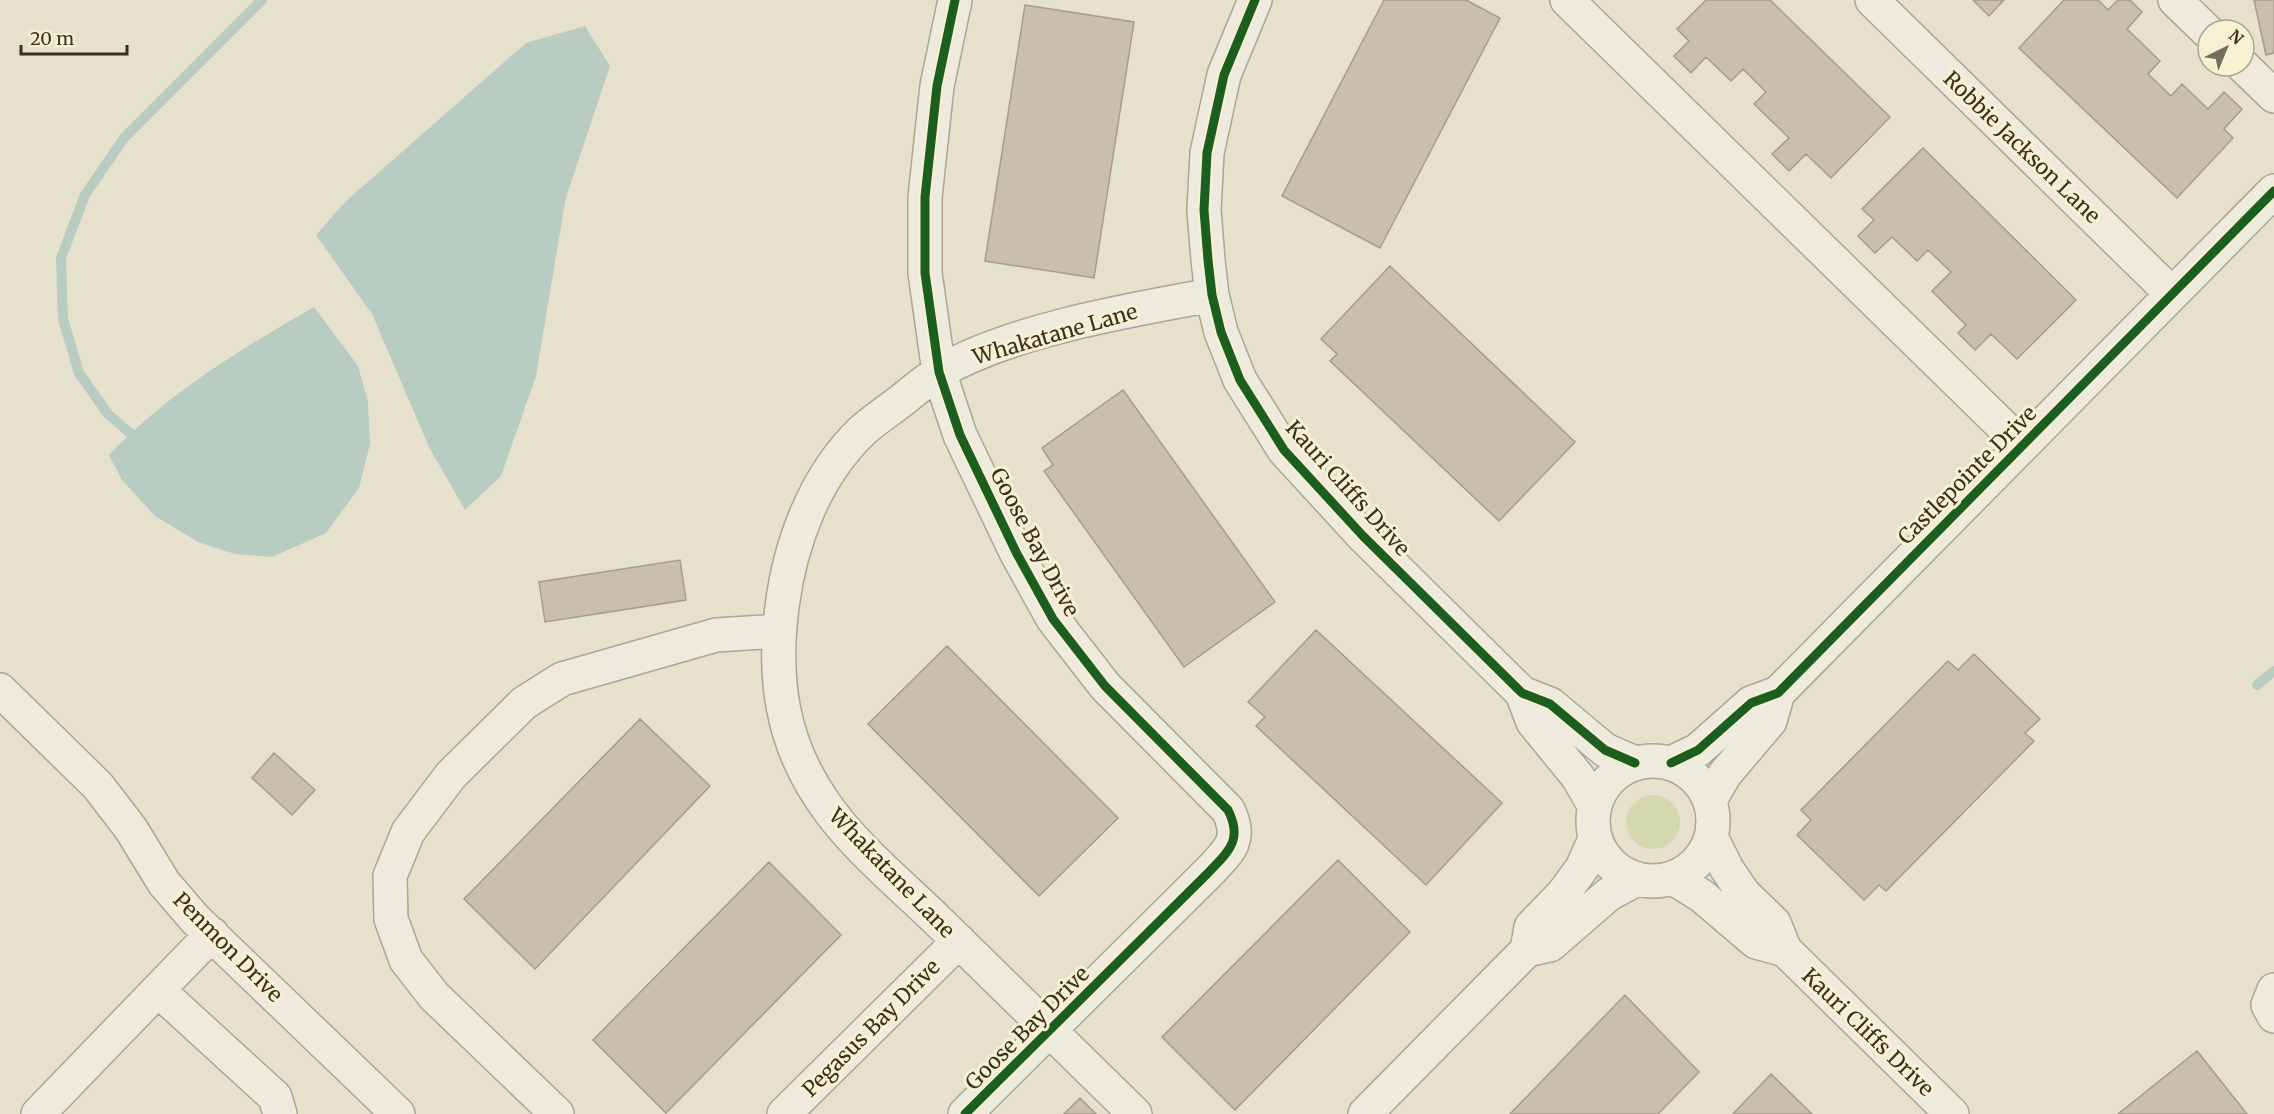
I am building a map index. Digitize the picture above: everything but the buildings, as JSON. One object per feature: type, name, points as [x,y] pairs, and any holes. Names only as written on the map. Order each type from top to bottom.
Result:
[{"type":"street","name":"Goose Bay Drive","points":[[955,0],[937,86],[926,196],[925,273],[939,372],[960,435],[1017,554],[1053,619],[1105,686],[1228,810],[1236,826],[1235,838],[1226,854],[965,1114]]},
{"type":"street","points":[[1567,0],[2022,445]]},
{"type":"street","name":"Robbie Jackson Lane","points":[[1872,0],[2172,294]]},
{"type":"street","points":[[2175,0],[2196,20]]},
{"type":"street","name":"Kauri Cliffs Drive","points":[[1251,1],[1224,75],[1207,153],[1204,210],[1212,295],[1221,332],[1240,380],[1284,450],[1363,536],[1522,693],[1550,704],[1605,750],[1635,763]]},
{"type":"street","points":[[2255,78],[2274,96]]},
{"type":"street","name":"Castlepointe Drive","points":[[1671,763],[1698,750],[1751,703],[1778,693],[2274,191]]},
{"type":"street","name":"Whakatane Lane","points":[[1135,1114],[869,854],[822,801],[798,755],[783,714],[776,653],[786,580],[803,520],[835,461],[863,430],[939,372],[979,353],[1037,334],[1138,309],[1212,295]]},
{"type":"street","points":[[557,1114],[434,996],[406,960],[391,919],[390,876],[408,832],[459,767],[524,703],[562,679],[716,634],[779,631]]},
{"type":"street","name":"Penmon Drive","points":[[0,690],[98,786],[131,829],[164,883],[212,934],[398,1114]]},
{"type":"street","name":"Kauri Cliffs Drive","points":[[1522,693],[1533,722],[1578,777],[1594,807]]},
{"type":"street","name":"Castlepointe Drive","points":[[1710,800],[1725,774],[1770,721],[1778,693]]},
{"type":"street","points":[[1653,760],[1671,763],[1688,771],[1701,784],[1710,800],[1713,818],[1711,837],[1699,861],[1673,878],[1658,881],[1625,875],[1600,851],[1595,839],[1592,817],[1594,807],[1605,783],[1618,771],[1635,763],[1653,760]]},
{"type":"street","name":"Kauri Cliffs Drive","points":[[1711,837],[1727,869],[1744,894],[1774,923],[1785,950],[1952,1114]]},
{"type":"street","points":[[1527,950],[1531,927],[1563,894],[1582,868],[1595,839]]},
{"type":"street","name":"Kauri Cliffs Drive","points":[[1673,878],[1702,896],[1756,942],[1785,950]]},
{"type":"street","points":[[1365,1114],[1527,950],[1550,945],[1610,894],[1637,879]]},
{"type":"street","points":[[38,1114],[212,934]]},
{"type":"street","name":"Pegasus Bay Drive","points":[[784,1114],[959,942]]},
{"type":"street","points":[[2274,990],[2268,1005],[2274,1016]]},
{"type":"street","points":[[159,991],[275,1097],[280,1114]]},
{"type":"green space","points":[[1653,795],[1663,797],[1672,803],[1678,812],[1680,822],[1678,832],[1672,841],[1663,847],[1653,849],[1643,847],[1634,841],[1628,832],[1626,822],[1628,812],[1634,803],[1643,797]]},
{"type":"shaded area","points":[[585,26],[610,66],[566,197],[536,376],[501,476],[465,510],[429,447],[372,314],[316,235],[345,202],[526,43]]},
{"type":"shaded area","points":[[314,307],[358,366],[368,402],[370,444],[359,488],[326,533],[272,557],[235,554],[198,542],[155,516],[122,480],[109,455],[181,392],[259,339]]},
{"type":"waterway","points":[[130,433],[108,414],[79,373],[63,319],[61,258],[85,195],[124,138],[262,0]]},
{"type":"waterway","points":[[2257,685],[2274,671]]},
{"type":"cycle path","points":[[955,0],[937,86],[925,197],[925,273],[939,372],[960,435],[1017,554],[1053,619],[1105,686],[1228,810],[1234,829],[1234,837],[1228,851],[1216,865],[965,1114]]},
{"type":"cycle path","points":[[1255,0],[1224,75],[1207,153],[1204,210],[1212,295],[1221,332],[1240,380],[1284,450],[1363,536],[1522,693],[1550,704],[1605,750],[1635,763]]},
{"type":"cycle path","points":[[1671,763],[1698,750],[1751,703],[1778,693],[2274,191]]}]
